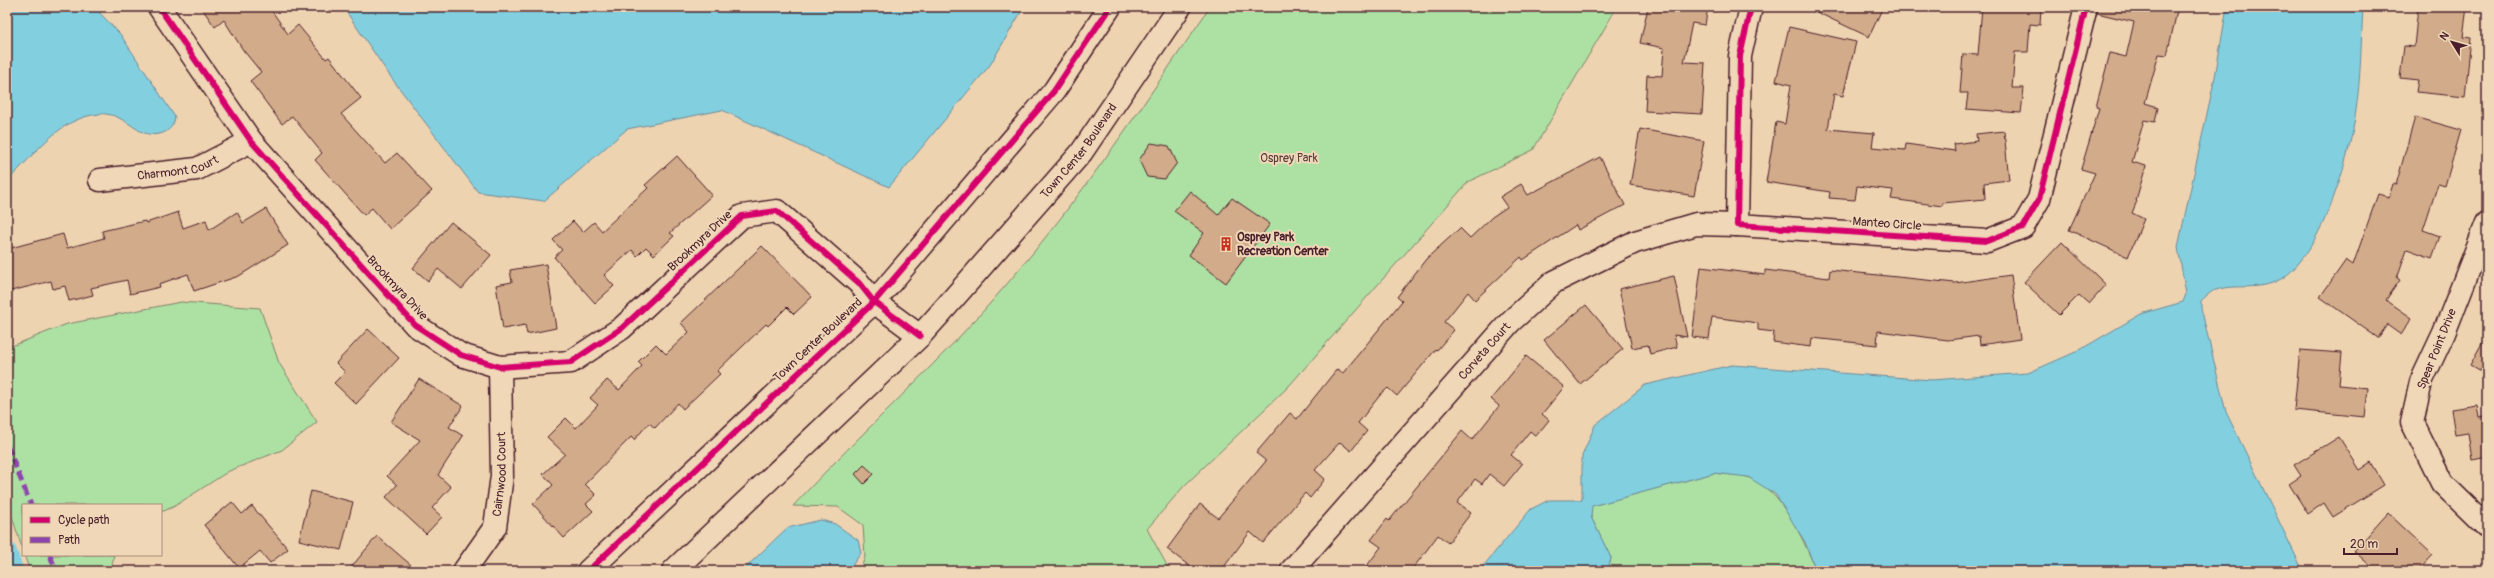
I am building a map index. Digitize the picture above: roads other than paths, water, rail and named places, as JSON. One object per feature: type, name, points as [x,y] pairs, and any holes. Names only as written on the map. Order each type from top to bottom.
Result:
[{"type":"street","name":"Brookmyra Drive","points":[[159,7],[251,141],[415,325],[461,355],[500,367],[571,362],[622,328],[742,216],[777,211],[859,283],[874,302],[920,336]]},
{"type":"street","name":"Town Center Boulevard","points":[[588,571],[874,302],[1054,91],[1110,7]]},
{"type":"street","name":"Town Center Boulevard","points":[[673,571],[920,336],[1081,153],[1180,7]]},
{"type":"street","points":[[1737,225],[1740,56],[1751,7]]},
{"type":"street","name":"Manteo Circle","points":[[1737,225],[1987,241],[2023,227],[2039,199],[2086,7]]},
{"type":"street","name":"Charmont Court","points":[[100,180],[197,169],[251,141]]},
{"type":"street","name":"Spear Point Drive","points":[[2487,223],[2444,333],[2421,382],[2412,422],[2442,483],[2487,527]]},
{"type":"street","name":"Corveta Court","points":[[1291,571],[1510,322],[1554,282],[1635,242],[1696,224],[1737,225]]},
{"type":"street","name":"Cairnwood Court","points":[[464,571],[495,527],[502,476],[500,367]]},
{"type":"water","points":[[14,7],[94,7],[120,34],[175,117],[171,127],[163,133],[150,134],[140,131],[125,121],[112,115],[101,114],[84,117],[71,122],[48,139],[7,181],[7,15]]},
{"type":"water","points":[[343,7],[1024,7],[990,65],[889,187],[722,110],[627,129],[544,201],[478,192],[390,76]]},
{"type":"water","points":[[2227,7],[2363,7],[2359,84],[2353,129],[2348,152],[2332,202],[2309,249],[2296,267],[2281,279],[2264,285],[2232,287],[2216,290],[2201,301],[2201,308],[2226,412],[2303,571],[1816,571],[1805,542],[1775,494],[1748,477],[1714,473],[1592,506],[1591,517],[1611,558],[1608,571],[1479,571],[1531,509],[1549,500],[1582,500],[1582,456],[1595,425],[1645,385],[1732,365],[1932,380],[2028,373],[2078,351],[2141,314],[2183,302],[2186,294],[2178,247],[2215,77]]},
{"type":"water","points":[[821,520],[835,524],[858,540],[861,553],[848,571],[742,571],[787,528]]},
{"type":"waterway","points":[[7,551],[14,571]]},
{"type":"place","name":"Osprey Park Recreation Center","points":[[1226,244]]},
{"type":"park label","name":"Osprey Park","points":[[1289,158]]}]
